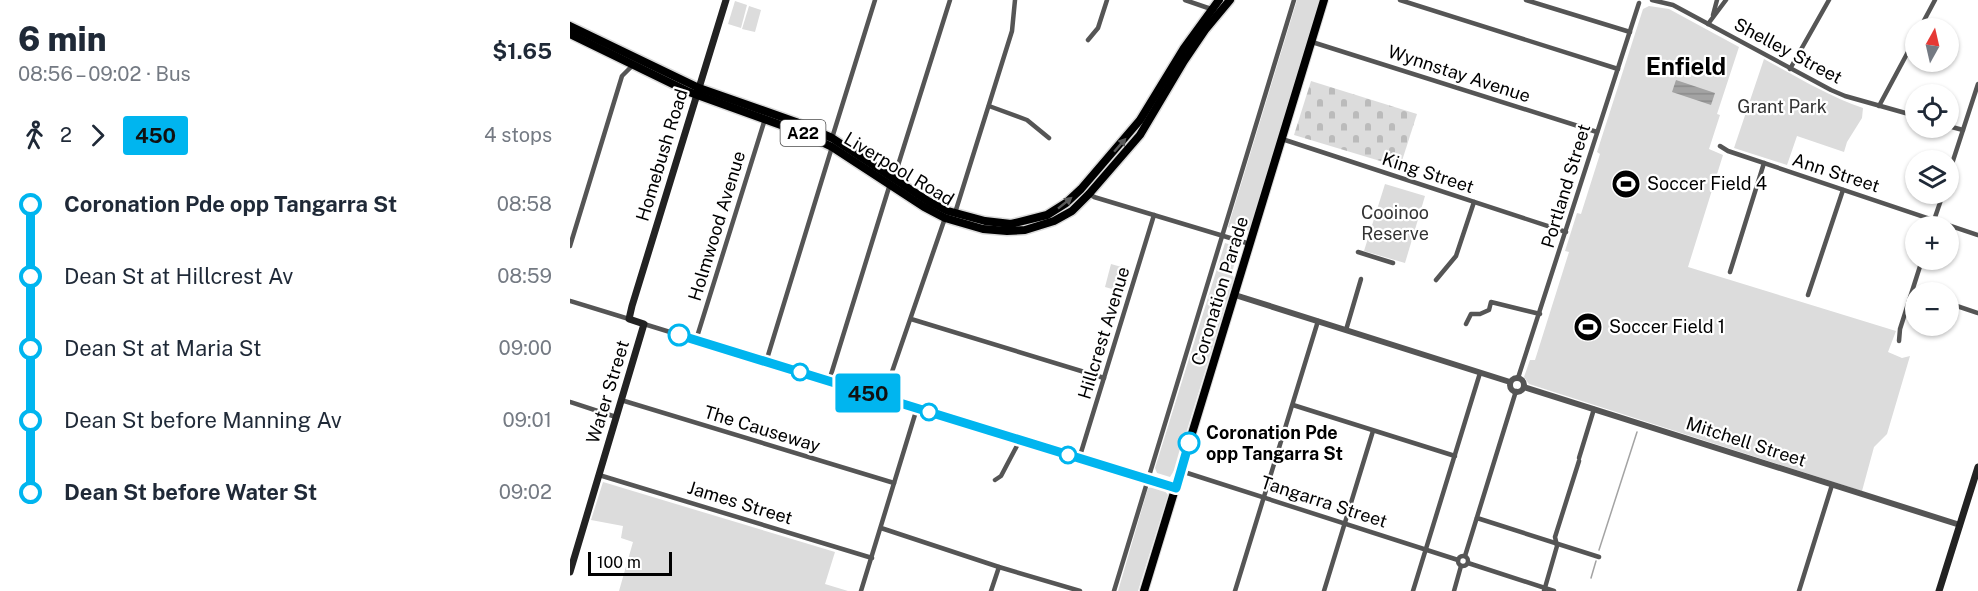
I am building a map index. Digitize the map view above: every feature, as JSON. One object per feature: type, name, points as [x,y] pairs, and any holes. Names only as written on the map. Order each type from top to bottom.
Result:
[{"type":"highway","name":"Liverpool Road","points":[[1216,11],[1219,0]]},
{"type":"highway","name":"Liverpool Road","points":[[570,26],[698,91],[796,122],[832,143],[945,218],[983,229],[1008,231],[1025,230],[1059,219],[1072,211],[1140,120],[1184,48],[1216,11],[1230,0]]},
{"type":"highway","name":"Liverpool Road","points":[[570,34],[633,65],[765,119],[832,143]]},
{"type":"highway","name":"Liverpool Road","points":[[892,182],[955,213],[997,223],[1024,222],[1047,215],[1085,191]]},
{"type":"main road","name":"Homebush Road","points":[[628,320],[726,0]]},
{"type":"main road","name":"Coronation Parade","points":[[1144,591],[1324,0]]},
{"type":"main road","points":[[628,320],[644,324]]},
{"type":"main road","name":"Water Street","points":[[570,572],[644,324]]},
{"type":"main road","points":[[1939,591],[1978,467]]},
{"type":"street","points":[[766,362],[875,0]]},
{"type":"street","points":[[828,381],[950,0]]},
{"type":"street","points":[[955,213],[1012,31],[1015,0]]},
{"type":"street","points":[[1088,40],[1098,28],[1107,0]]},
{"type":"street","points":[[1185,0],[1216,11]]},
{"type":"street","name":"Coronation Parade","points":[[1114,591],[1294,0]]},
{"type":"street","points":[[1400,0],[1618,69]]},
{"type":"street","points":[[1526,0],[1630,32]]},
{"type":"street","points":[[1638,1],[1643,3],[1646,0]]},
{"type":"street","name":"Shelley Street","points":[[1652,0],[1673,5],[1790,69],[1845,96],[1905,114]]},
{"type":"street","points":[[1712,17],[1717,0]]},
{"type":"street","points":[[1708,24],[1726,0]]},
{"type":"street","points":[[1790,69],[1829,0]]},
{"type":"street","points":[[1925,18],[1935,0]]},
{"type":"street","name":"Portland Street","points":[[1518,378],[1638,1]]},
{"type":"street","name":"Wynnstay Avenue","points":[[1312,42],[1597,132]]},
{"type":"street","points":[[1879,106],[1905,58]]},
{"type":"street","points":[[570,246],[622,76],[633,65]]},
{"type":"street","points":[[1956,150],[1978,84]]},
{"type":"street","points":[[988,106],[1027,120],[1049,138]]},
{"type":"street","name":"Holmwood Avenue","points":[[696,340],[765,119]]},
{"type":"street","points":[[1959,129],[1963,130]]},
{"type":"street","name":"King Street","points":[[1282,139],[1566,232]]},
{"type":"street","name":"Ann Street","points":[[1720,146],[1728,152],[1922,216]]},
{"type":"street","points":[[1730,272],[1764,164]]},
{"type":"street","points":[[1808,295],[1843,190]]},
{"type":"street","points":[[1085,191],[1094,197],[1250,244]]},
{"type":"street","points":[[1436,280],[1456,256],[1473,202]]},
{"type":"street","name":"Hillcrest Avenue","points":[[1080,459],[1154,215]]},
{"type":"street","points":[[884,398],[945,218]]},
{"type":"street","name":"Ann Street","points":[[1959,228],[1978,234]]},
{"type":"street","points":[[1358,252],[1393,263]]},
{"type":"street","points":[[1346,330],[1361,279]]},
{"type":"street","points":[[1235,295],[1510,382]]},
{"type":"street","points":[[570,301],[628,320]]},
{"type":"street","points":[[1466,324],[1468,316],[1489,310],[1491,302],[1540,314]]},
{"type":"street","points":[[1959,307],[1978,313]]},
{"type":"street","points":[[1899,341],[1900,329],[1905,317]]},
{"type":"street","points":[[910,319],[1104,378]]},
{"type":"street","points":[[1235,591],[1318,321]]},
{"type":"street","points":[[644,324],[1176,488]]},
{"type":"street","points":[[1413,591],[1480,373]]},
{"type":"street","points":[[1518,378],[1523,381],[1524,387],[1516,391],[1511,389],[1510,382],[1518,378]]},
{"type":"street","name":"Mitchell Street","points":[[1524,387],[1960,525]]},
{"type":"street","points":[[1468,563],[1465,556],[1516,391]]},
{"type":"street","name":"The Causeway","points":[[621,400],[894,483]]},
{"type":"street","points":[[570,402],[616,417]]},
{"type":"street","points":[[1293,405],[1455,456]]},
{"type":"street","points":[[861,591],[917,408]]},
{"type":"street","points":[[1544,589],[1557,543],[1555,537],[1594,409]]},
{"type":"street","points":[[1324,591],[1373,431]]},
{"type":"street","points":[[995,480],[1001,476],[1020,441]]},
{"type":"street","name":"Tangarra Street","points":[[1181,471],[1458,560]]},
{"type":"street","name":"James Street","points":[[599,475],[872,558]]},
{"type":"street","points":[[1799,591],[1832,485]]},
{"type":"street","points":[[1477,518],[1599,557]]},
{"type":"street","points":[[881,528],[1080,591]]},
{"type":"street","points":[[1454,591],[1461,566],[1458,560],[1465,556]]},
{"type":"street","points":[[1461,566],[1468,563],[1554,591]]},
{"type":"street","points":[[992,591],[999,567]]},
{"type":"green space","points":[[1297,0],[1320,0],[1249,230],[1236,230],[1228,227]]},
{"type":"green space","points":[[735,1],[747,5],[741,28],[728,24]]},
{"type":"green space","points":[[749,6],[761,10],[755,32],[742,29]]},
{"type":"green space","points":[[1649,6],[1669,9],[1739,47],[1717,114],[1720,115],[1709,149],[1723,155],[1688,267],[1896,331],[1888,352],[1902,358],[1910,356],[1887,434],[1874,447],[1862,491],[1529,384],[1524,377],[1530,360],[1535,360],[1569,252],[1565,251],[1577,213],[1581,214],[1600,154],[1597,152],[1643,9]]},
{"type":"green space","name":"Grant Park","points":[[1764,59],[1825,92],[1863,108],[1862,118],[1847,142],[1844,152],[1797,136],[1787,165],[1734,148]]},
{"type":"green space","points":[[1311,81],[1417,114],[1400,167],[1294,135]]},
{"type":"green space","name":"Cooinoo Reserve","points":[[1385,184],[1425,196],[1405,263],[1364,251]]},
{"type":"green space","points":[[1225,243],[1238,247],[1232,274],[1234,278],[1175,469],[1170,477],[1157,473],[1155,468]]},
{"type":"green space","points":[[1111,264],[1125,268],[1119,291],[1105,287]]},
{"type":"green space","points":[[603,482],[835,552],[825,584],[848,591],[619,591],[633,542],[621,538],[623,526],[591,520]]},
{"type":"green space","points":[[1148,488],[1165,491],[1168,495],[1138,591],[1118,591]]},
{"type":"shaded area","points":[[1676,80],[1715,93],[1711,105],[1672,92]]},
{"type":"waterway","points":[[1599,550],[1637,432]]},
{"type":"waterway","points":[[1591,578],[1596,561]]},
{"type":"bus line","name":"450","points":[[679,335],[1176,488],[1189,443]]},
{"type":"place","name":"Soccer Field 4","points":[[1626,184]]},
{"type":"place","name":"Soccer Field 1","points":[[1588,327]]},
{"type":"place","name":"Coronation Pde opp Tangarra St","points":[[1189,443]]},
{"type":"district","name":"Enfield","points":[[1686,67]]}]
